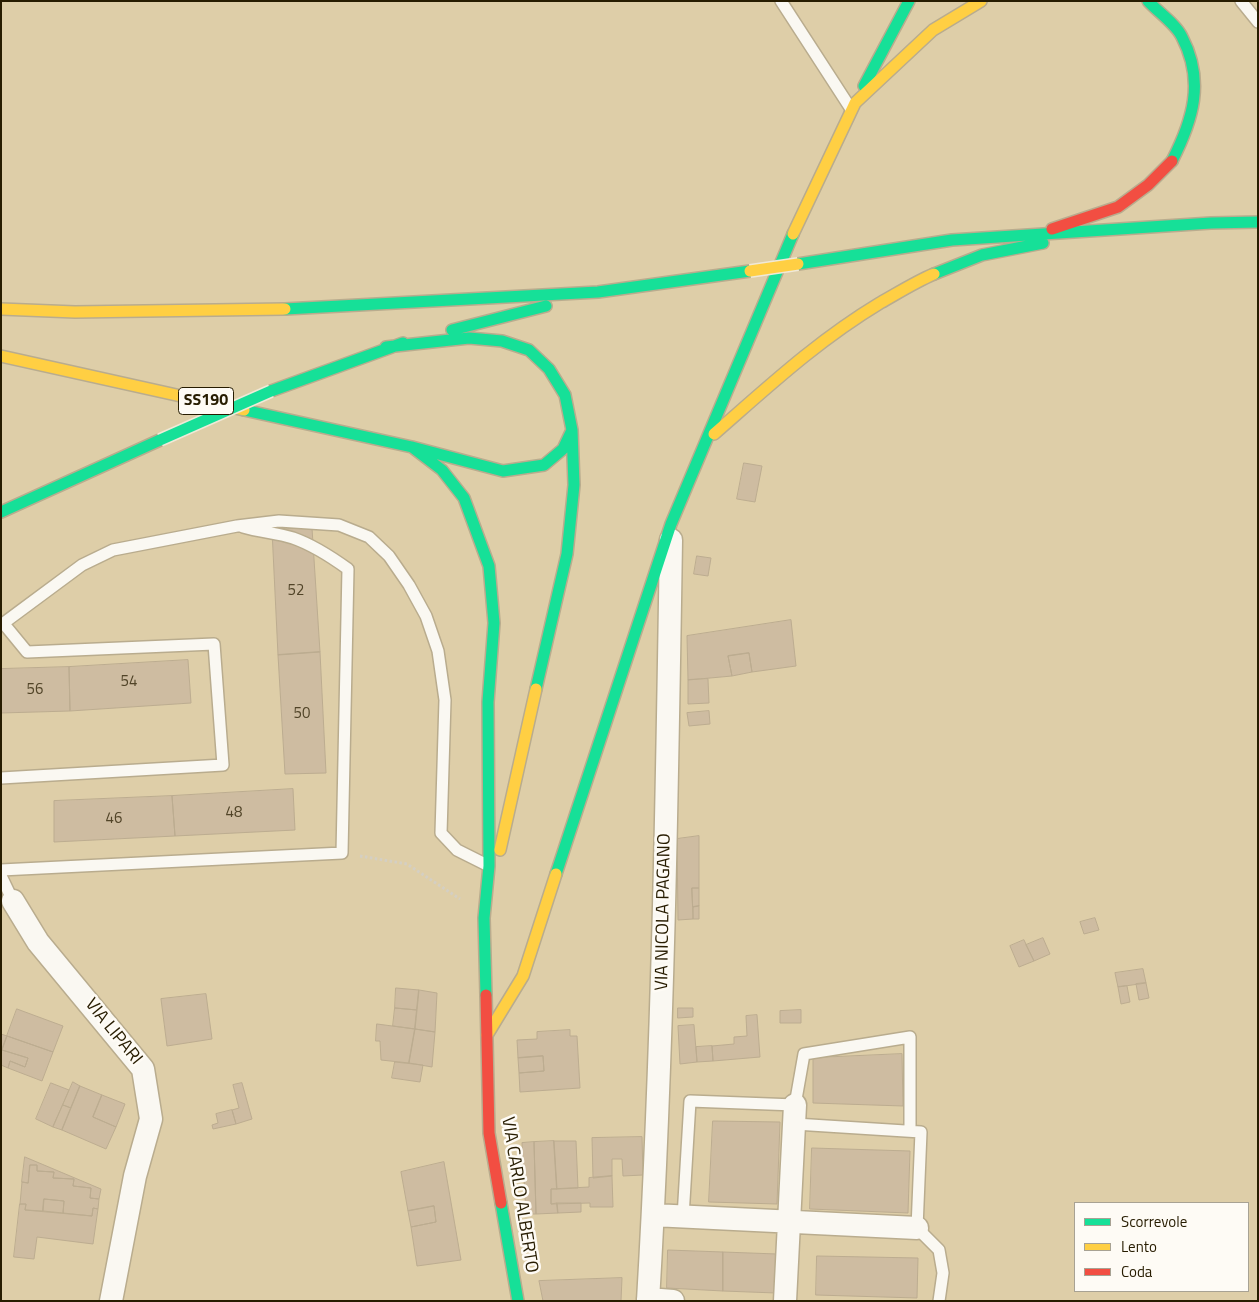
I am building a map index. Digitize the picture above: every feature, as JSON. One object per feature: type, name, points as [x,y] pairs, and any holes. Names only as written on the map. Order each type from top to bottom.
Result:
[{"type":"main road","points":[[487,1035],[523,976],[671,524],[709,438],[794,231],[853,106],[909,1]]},
{"type":"main road","points":[[853,106],[933,30],[981,1]]},
{"type":"main road","points":[[1036,235],[1118,207],[1148,185],[1171,163],[1184,138],[1194,109],[1194,76],[1182,36],[1148,1]]},
{"type":"main road","points":[[1,309],[75,312],[271,310],[598,292],[952,240],[1258,222]]},
{"type":"main road","points":[[709,438],[802,356],[861,315],[919,280],[982,255],[1105,230]]},
{"type":"main road","points":[[1,512],[271,391],[386,347],[598,292]]},
{"type":"main road","points":[[386,347],[469,338],[502,342],[529,350],[549,370],[565,395],[572,430],[574,485],[567,554],[484,918]]},
{"type":"main road","name":"SS190","points":[[1,356],[412,447],[442,470],[464,498],[489,566],[494,623],[488,702],[489,866]]},
{"type":"main road","points":[[412,447],[503,471],[522,469],[544,465],[564,449],[572,430]]},
{"type":"main road","points":[[484,918],[489,866]]},
{"type":"main road","name":"VIA CARLO ALBERTO","points":[[484,918],[489,1133],[518,1301]]},
{"type":"street","name":"VIA NICOLA PAGANO","points":[[648,1300],[664,950],[671,524]]},
{"type":"street","name":"VIA LIPARI","points":[[14,902],[38,942],[143,1069],[151,1119],[135,1176],[111,1301]]},
{"type":"street","points":[[785,1301],[795,1114]]},
{"type":"street","points":[[653,1215],[917,1228]]},
{"type":"street","points":[[648,1300],[672,1301]]},
{"type":"lane","points":[[781,1],[853,106]]},
{"type":"lane","points":[[1241,1],[1258,22]]},
{"type":"lane","points":[[1,778],[223,765],[214,644],[28,652],[3,624],[82,565],[113,550],[236,526],[279,521],[339,525],[369,537],[389,556],[409,585],[426,616],[438,651],[445,700],[441,833],[457,850],[489,866]]},
{"type":"lane","points":[[1,870],[342,853],[348,569],[322,551],[292,538],[236,526]]},
{"type":"lane","points":[[1,876],[14,902]]},
{"type":"lane","points":[[795,1114],[804,1054],[910,1037],[910,1131]]},
{"type":"lane","points":[[683,1217],[690,1101],[921,1132],[917,1228],[939,1250],[943,1273],[939,1301]]},
{"type":"path","points":[[342,853],[384,858],[407,864],[440,885],[484,918]]},
{"type":"building","points":[[744,463],[762,466],[755,502],[737,499]]},
{"type":"building","points":[[312,528],[320,652],[278,655],[272,530]]},
{"type":"building","points":[[697,556],[711,558],[708,576],[694,574]]},
{"type":"building","points":[[791,620],[796,666],[752,672],[749,653],[728,656],[732,676],[688,680],[687,636]]},
{"type":"building","points":[[320,652],[326,773],[285,774],[278,655]]},
{"type":"building","points":[[749,653],[752,672],[732,676],[728,656]]},
{"type":"building","points":[[188,660],[191,703],[70,711],[69,667]]},
{"type":"building","points":[[69,667],[70,711],[1,713],[1,669]]},
{"type":"building","points":[[708,679],[709,703],[688,704],[688,680]]},
{"type":"building","points":[[709,711],[710,724],[689,726],[687,713]]},
{"type":"building","points":[[293,789],[295,830],[175,836],[172,796]]},
{"type":"building","points":[[172,796],[175,836],[54,842],[54,801]]},
{"type":"building","points":[[699,836],[699,888],[692,888],[693,919],[678,920],[677,839]]},
{"type":"building","points":[[692,888],[699,888],[699,906],[693,907]]},
{"type":"building","points":[[699,906],[699,919],[693,919],[693,907]]},
{"type":"building","points":[[1095,918],[1099,930],[1084,934],[1080,922]]},
{"type":"building","points":[[1043,938],[1050,954],[1034,961],[1026,945]]},
{"type":"building","points":[[1024,940],[1034,961],[1019,967],[1010,946]]},
{"type":"building","points":[[1143,969],[1146,983],[1118,987],[1115,973]]},
{"type":"building","points":[[1146,983],[1149,998],[1139,1000],[1136,984]]},
{"type":"building","points":[[1127,986],[1130,1002],[1121,1004],[1118,987]]},
{"type":"building","points":[[396,988],[419,990],[417,1010],[395,1008]]},
{"type":"building","points":[[419,990],[437,993],[435,1032],[415,1029]]},
{"type":"building","points":[[206,994],[212,1039],[167,1046],[161,999]]},
{"type":"building","points":[[395,1008],[417,1010],[415,1029],[393,1026]]},
{"type":"building","points":[[678,1008],[693,1008],[693,1017],[678,1018]]},
{"type":"building","points":[[17,1009],[63,1026],[53,1052],[7,1036]]},
{"type":"building","points":[[801,1010],[801,1023],[780,1023],[780,1011]]},
{"type":"building","points":[[757,1015],[760,1057],[713,1061],[712,1046],[734,1044],[734,1037],[747,1036],[746,1016]]},
{"type":"building","points":[[377,1024],[415,1029],[409,1063],[381,1060],[380,1041],[376,1041]]},
{"type":"building","points":[[694,1025],[697,1062],[680,1064],[678,1026]]},
{"type":"building","points":[[415,1029],[435,1032],[432,1067],[409,1063]]},
{"type":"building","points":[[570,1030],[570,1036],[577,1036],[580,1088],[520,1092],[519,1073],[544,1071],[543,1056],[518,1058],[517,1040],[537,1039],[537,1032]]},
{"type":"building","points":[[1,1034],[7,1036],[1,1053]]},
{"type":"building","points":[[7,1036],[53,1052],[42,1081],[8,1068],[10,1061],[25,1067],[28,1058],[2,1050]]},
{"type":"building","points":[[712,1046],[713,1061],[697,1062],[696,1047]]},
{"type":"building","points":[[2,1050],[28,1058],[25,1067],[10,1061],[8,1068],[1,1065]]},
{"type":"building","points":[[902,1054],[903,1106],[813,1103],[813,1058]]},
{"type":"building","points":[[543,1056],[544,1071],[519,1073],[518,1058]]},
{"type":"building","points":[[395,1062],[423,1065],[420,1082],[392,1078]]},
{"type":"building","points":[[73,1082],[80,1086],[71,1108],[63,1105]]},
{"type":"building","points":[[51,1083],[69,1090],[53,1127],[36,1119]]},
{"type":"building","points":[[242,1083],[252,1119],[236,1124],[232,1110],[239,1108],[233,1085]]},
{"type":"building","points":[[80,1086],[102,1095],[93,1117],[116,1127],[106,1149],[62,1130]]},
{"type":"building","points":[[102,1095],[125,1104],[116,1127],[93,1117]]},
{"type":"building","points":[[63,1105],[71,1108],[62,1130],[53,1127]]},
{"type":"building","points":[[232,1110],[236,1124],[213,1129],[212,1125],[218,1123],[216,1114]]},
{"type":"building","points":[[713,1121],[780,1122],[777,1204],[709,1202]]},
{"type":"building","points":[[642,1137],[643,1175],[623,1176],[622,1159],[612,1159],[612,1176],[593,1178],[592,1138]]},
{"type":"building","points":[[554,1141],[557,1189],[551,1189],[551,1204],[557,1203],[558,1213],[536,1214],[534,1142]]},
{"type":"building","points":[[554,1141],[576,1141],[578,1188],[557,1189]]},
{"type":"building","points":[[534,1142],[536,1214],[526,1214],[522,1143]]},
{"type":"building","points":[[812,1148],[910,1151],[908,1213],[810,1209]]},
{"type":"building","points":[[25,1157],[101,1189],[99,1199],[90,1198],[91,1188],[73,1186],[74,1179],[53,1178],[54,1172],[37,1171],[37,1165],[30,1165],[28,1183],[22,1182]]},
{"type":"building","points":[[444,1162],[461,1260],[417,1266],[411,1227],[436,1222],[434,1206],[408,1211],[401,1172]]},
{"type":"building","points":[[30,1165],[37,1165],[37,1171],[54,1172],[53,1178],[74,1179],[73,1186],[91,1188],[90,1198],[99,1199],[98,1209],[93,1208],[92,1216],[63,1213],[64,1201],[44,1199],[43,1211],[25,1210],[26,1204],[20,1204],[22,1182],[28,1183]]},
{"type":"building","points":[[612,1176],[613,1207],[590,1207],[590,1203],[551,1204],[551,1189],[589,1187],[589,1178]]},
{"type":"building","points":[[44,1199],[64,1201],[63,1213],[43,1211]]},
{"type":"building","points":[[557,1203],[581,1203],[581,1212],[558,1213]]},
{"type":"building","points":[[20,1204],[26,1204],[25,1210],[92,1216],[93,1208],[98,1209],[93,1244],[37,1237],[34,1259],[14,1257]]},
{"type":"building","points":[[434,1206],[436,1222],[411,1227],[408,1211]]},
{"type":"building","points":[[668,1250],[723,1252],[723,1291],[667,1288]]},
{"type":"building","points":[[723,1252],[777,1254],[776,1293],[723,1291]]},
{"type":"building","points":[[817,1256],[918,1258],[917,1298],[816,1295]]},
{"type":"building","points":[[622,1278],[621,1301],[543,1301],[539,1281]]},
{"type":"traffic: fast","points":[[864,86],[909,1]]},
{"type":"traffic: fast","points":[[1148,1],[1179,32],[1189,53],[1193,69],[1194,100],[1186,131],[1172,161]]},
{"type":"traffic: fast","points":[[798,264],[952,240],[1211,223],[1258,222]]},
{"type":"traffic: fast","points":[[556,874],[671,524],[793,234]]},
{"type":"traffic: fast","points":[[934,274],[982,255],[1043,243]]},
{"type":"traffic: fast","points":[[285,309],[598,292],[750,271]]},
{"type":"traffic: fast","points":[[452,330],[546,306]]},
{"type":"traffic: fast","points":[[244,410],[412,447],[503,471],[544,465],[563,449],[572,430],[565,395],[549,369],[529,350],[502,341],[469,338],[386,347]]},
{"type":"traffic: fast","points":[[271,391],[403,343]]},
{"type":"traffic: fast","points":[[160,440],[271,391]]},
{"type":"traffic: fast","points":[[536,689],[567,554],[574,485],[572,430]]},
{"type":"traffic: fast","points":[[1,512],[160,440]]},
{"type":"traffic: fast","points":[[412,447],[442,470],[464,498],[489,566],[494,623],[488,702],[489,866],[484,918],[486,995]]},
{"type":"traffic: fast","points":[[501,1203],[518,1301]]},
{"type":"traffic: slow","points":[[793,234],[855,103],[933,30],[981,1]]},
{"type":"traffic: slow","points":[[750,271],[798,264]]},
{"type":"traffic: slow","points":[[714,434],[814,348],[880,303],[934,274]]},
{"type":"traffic: slow","points":[[1,309],[75,312],[285,309]]},
{"type":"traffic: slow","points":[[1,356],[244,410]]},
{"type":"traffic: slow","points":[[500,850],[536,689]]},
{"type":"traffic: slow","points":[[487,1035],[523,976],[556,874]]},
{"type":"traffic: jam","points":[[1052,229],[1118,207],[1148,185],[1172,161]]},
{"type":"traffic: jam","points":[[486,995],[489,1133],[501,1203]]}]
